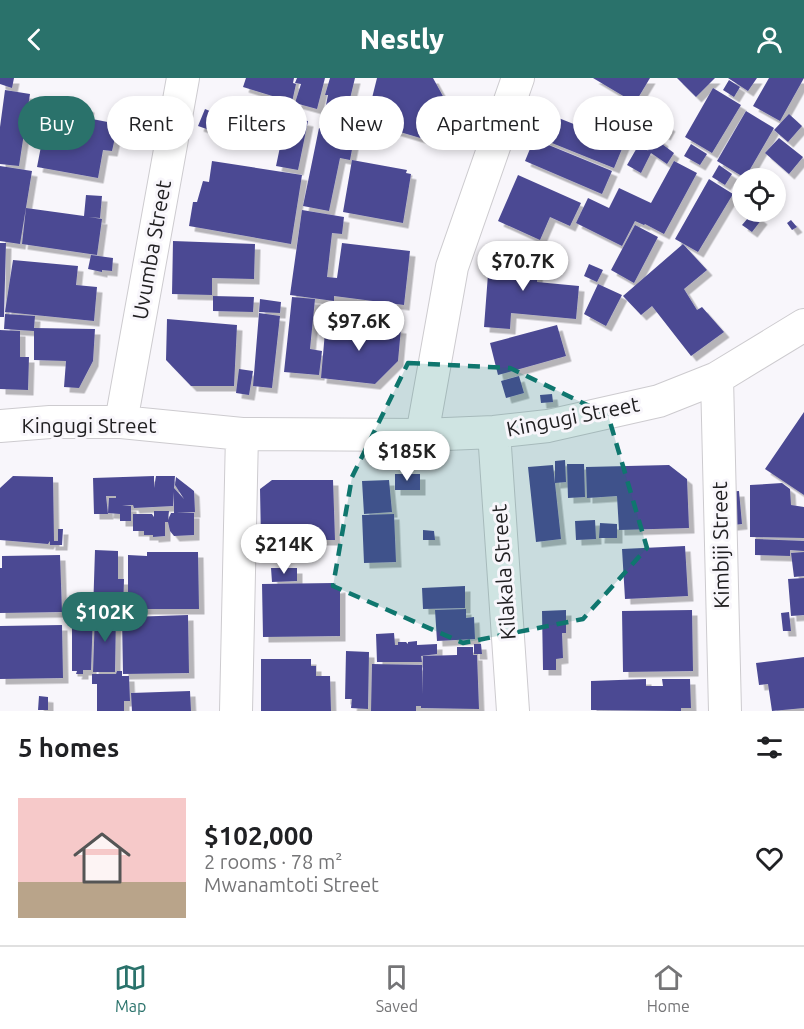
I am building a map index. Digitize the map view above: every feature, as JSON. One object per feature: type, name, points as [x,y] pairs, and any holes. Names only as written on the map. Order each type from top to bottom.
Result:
[{"type":"street","name":"Uvumba Street","points":[[121,422],[183,78]]},
{"type":"street","points":[[422,435],[453,267],[518,78]]},
{"type":"street","name":"Kingugi Street","points":[[0,426],[50,422],[121,422],[242,434],[422,435],[494,432],[548,426],[659,401],[717,378],[804,325]]},
{"type":"street","name":"Kimbiji Street","points":[[717,378],[725,711]]},
{"type":"street","name":"Kilakala Street","points":[[494,432],[513,711]]},
{"type":"street","points":[[236,711],[242,434]]},
{"type":"highlighted area","points":[[408,363],[510,368],[608,415],[647,548],[583,619],[463,643],[333,586],[352,477]]},
{"type":"building","points":[[0,78],[14,78],[12,88],[0,84]]},
{"type":"building","points":[[246,78],[294,78],[293,83],[296,84],[293,96],[272,96],[243,87]]},
{"type":"building","points":[[297,78],[325,78],[317,109],[307,106],[307,96],[297,96],[301,84],[295,83]]},
{"type":"building","points":[[330,78],[355,78],[351,96],[325,95]]},
{"type":"building","points":[[377,78],[433,78],[443,96],[416,96],[416,137],[404,133],[404,96],[372,96]]},
{"type":"building","points":[[593,78],[650,78],[639,96],[623,96]]},
{"type":"building","points":[[677,78],[715,78],[696,97]]},
{"type":"building","points":[[728,78],[757,78],[748,91]]},
{"type":"building","points":[[769,78],[804,78],[780,121],[753,106]]},
{"type":"building","points":[[729,80],[740,87],[734,97],[723,90]]},
{"type":"building","points":[[713,88],[741,105],[712,153],[685,137]]},
{"type":"building","points":[[5,90],[30,94],[30,96],[18,96],[18,150],[21,150],[19,166],[0,164],[0,127]]},
{"type":"building","points":[[205,109],[206,109],[206,129],[198,126]]},
{"type":"building","points":[[746,111],[774,128],[751,168],[732,168],[732,170],[717,161]]},
{"type":"building","points":[[789,114],[802,126],[788,142],[774,130]]},
{"type":"building","points":[[561,119],[573,124],[573,150],[622,150],[614,168],[561,147]]},
{"type":"building","points":[[95,120],[107,122],[107,150],[112,150],[112,151],[103,150],[98,178],[37,167],[40,150],[95,150]]},
{"type":"building","points":[[319,128],[319,150],[352,150],[350,160],[340,158],[329,211],[303,206]]},
{"type":"building","points":[[779,138],[803,157],[789,174],[786,168],[782,168],[765,153]]},
{"type":"building","points":[[691,144],[707,154],[700,165],[684,156]]},
{"type":"building","points":[[279,150],[302,150],[298,170],[276,166]]},
{"type":"building","points":[[530,150],[561,150],[612,171],[602,194],[525,161]]},
{"type":"building","points":[[636,150],[649,151],[647,150],[670,150],[674,153],[667,164],[651,153],[641,173],[627,165]]},
{"type":"building","points":[[352,160],[407,170],[406,173],[411,174],[403,223],[343,212]]},
{"type":"building","points":[[212,161],[302,175],[291,244],[189,226],[193,202],[197,202],[203,181],[209,182]]},
{"type":"building","points":[[674,161],[697,173],[664,234],[635,221],[622,246],[576,223],[588,198],[609,208],[619,188],[651,203]]},
{"type":"building","points":[[719,165],[732,174],[725,185],[712,177]]},
{"type":"building","points":[[0,166],[32,171],[20,244],[0,241]]},
{"type":"building","points":[[518,175],[581,203],[570,226],[550,217],[540,240],[498,221]]},
{"type":"building","points":[[709,179],[732,193],[698,252],[675,239]]},
{"type":"building","points":[[86,195],[102,196],[100,218],[89,217],[102,219],[97,255],[22,244],[26,208],[84,216]]},
{"type":"building","points":[[302,210],[344,217],[342,234],[332,233],[327,277],[337,278],[342,243],[410,251],[404,305],[334,296],[334,301],[290,295]]},
{"type":"building","points":[[791,220],[797,227],[792,230],[787,223]]},
{"type":"building","points":[[745,222],[760,222],[752,232],[742,225]]},
{"type":"building","points":[[635,225],[658,237],[634,283],[611,270]]},
{"type":"building","points":[[173,241],[255,244],[254,279],[212,278],[212,295],[172,294]]},
{"type":"building","points":[[0,243],[6,243],[4,317],[0,317]]},
{"type":"building","points":[[683,244],[707,270],[684,289],[697,310],[702,307],[724,332],[691,356],[652,306],[641,315],[623,296]]},
{"type":"building","points":[[490,248],[519,250],[516,280],[519,281],[520,262],[538,264],[537,282],[579,286],[576,319],[511,313],[510,329],[484,327]]},
{"type":"building","points":[[91,255],[113,258],[112,271],[102,270],[102,272],[88,269]]},
{"type":"building","points":[[13,260],[78,266],[76,285],[97,287],[94,321],[5,312]]},
{"type":"building","points":[[589,264],[603,270],[597,282],[584,276]]},
{"type":"building","points":[[598,284],[622,295],[606,326],[584,314]]},
{"type":"building","points":[[213,296],[254,297],[253,312],[213,311]]},
{"type":"building","points":[[292,297],[315,299],[310,349],[322,351],[319,375],[284,372]]},
{"type":"building","points":[[260,299],[281,302],[280,313],[259,312]]},
{"type":"building","points":[[259,313],[280,316],[272,388],[253,386]]},
{"type":"building","points":[[5,314],[35,316],[34,328],[95,329],[93,361],[79,388],[64,387],[66,361],[34,360],[34,331],[4,329]]},
{"type":"building","points":[[167,319],[237,325],[234,386],[191,386],[166,360]]},
{"type":"building","points":[[326,320],[401,328],[398,361],[375,384],[321,378]]},
{"type":"building","points":[[557,325],[566,356],[498,375],[490,343]]},
{"type":"building","points":[[0,330],[20,331],[20,357],[29,357],[28,390],[0,389]]},
{"type":"building","points":[[239,369],[253,371],[249,395],[236,393]]},
{"type":"building","points":[[519,376],[524,393],[506,398],[501,381]]},
{"type":"building","points":[[552,394],[553,402],[541,403],[540,395]]},
{"type":"building","points":[[804,412],[804,495],[765,469]]},
{"type":"building","points":[[565,460],[566,482],[555,483],[555,461]]},
{"type":"building","points":[[567,464],[584,464],[585,497],[568,498]]},
{"type":"building","points":[[553,465],[561,539],[536,542],[528,467]]},
{"type":"building","points":[[669,465],[687,479],[689,528],[619,530],[617,496],[587,498],[586,467]]},
{"type":"building","points":[[395,474],[420,474],[420,490],[395,490]]},
{"type":"building","points":[[13,476],[53,477],[54,541],[58,541],[58,529],[63,529],[62,545],[50,545],[50,541],[48,544],[0,540],[0,488]]},
{"type":"building","points":[[154,476],[154,488],[156,476],[175,476],[174,488],[184,499],[175,485],[176,477],[194,491],[195,512],[177,513],[194,513],[194,535],[174,536],[168,522],[165,522],[165,536],[153,537],[153,535],[144,535],[144,531],[133,531],[133,514],[152,514],[154,517],[154,511],[169,511],[168,520],[171,513],[174,513],[174,492],[173,506],[134,508],[133,505],[122,505],[131,506],[131,521],[120,521],[120,514],[108,513],[109,498],[116,498],[116,496],[106,496],[108,514],[94,514],[93,478]]},
{"type":"building","points":[[272,480],[333,480],[335,540],[261,540],[260,489]]},
{"type":"building","points":[[389,480],[392,512],[364,514],[362,481]]},
{"type":"building","points":[[782,483],[790,489],[791,505],[804,507],[804,538],[750,537],[750,485]]},
{"type":"building","points":[[739,491],[742,524],[724,526],[721,492]]},
{"type":"building","points":[[394,514],[396,562],[364,563],[362,515]]},
{"type":"building","points":[[595,520],[596,539],[576,540],[575,521]]},
{"type":"building","points":[[600,523],[617,524],[617,538],[599,538]]},
{"type":"building","points":[[423,530],[434,531],[435,540],[423,540]]},
{"type":"building","points":[[755,539],[804,541],[804,551],[790,550],[790,556],[755,555]]},
{"type":"building","points":[[685,546],[688,596],[625,599],[622,549]]},
{"type":"building","points":[[95,550],[118,551],[118,579],[124,579],[123,612],[93,612]]},
{"type":"building","points":[[147,552],[198,552],[199,609],[128,609],[128,555],[147,556]]},
{"type":"building","points":[[804,552],[804,576],[794,577],[791,553]]},
{"type":"building","points":[[60,555],[62,612],[0,613],[2,556]]},
{"type":"building","points":[[271,568],[297,568],[297,581],[272,582]]},
{"type":"building","points":[[804,578],[804,615],[791,616],[788,579]]},
{"type":"building","points":[[334,583],[334,588],[340,587],[340,636],[263,637],[262,584]]},
{"type":"building","points":[[465,586],[465,608],[423,609],[422,588]]},
{"type":"building","points":[[466,609],[466,618],[474,617],[475,639],[437,641],[435,610]]},
{"type":"building","points":[[566,610],[566,633],[562,633],[563,658],[556,659],[556,670],[543,670],[542,611]]},
{"type":"building","points":[[692,610],[693,671],[623,672],[622,611]]},
{"type":"building","points":[[789,612],[791,631],[783,631],[781,613]]},
{"type":"building","points":[[95,613],[116,613],[115,672],[93,672]]},
{"type":"building","points":[[72,614],[93,615],[91,670],[83,670],[83,674],[76,674],[77,671],[72,671]]},
{"type":"building","points":[[188,615],[189,673],[123,674],[122,619]]},
{"type":"building","points":[[62,625],[63,678],[0,679],[0,626]]},
{"type":"building","points":[[394,633],[395,645],[398,645],[398,642],[408,644],[408,642],[417,641],[417,645],[437,644],[437,654],[421,656],[422,662],[377,662],[376,634]]},
{"type":"building","points":[[474,644],[481,644],[482,654],[474,654]]},
{"type":"building","points":[[457,647],[473,647],[473,655],[477,655],[479,709],[416,706],[416,711],[371,711],[372,664],[422,665],[422,694],[423,656],[457,655]]},
{"type":"building","points":[[346,651],[369,652],[368,709],[351,708],[352,699],[345,699]]},
{"type":"building","points":[[804,657],[804,708],[772,711],[768,684],[759,685],[756,663]]},
{"type":"building","points":[[261,659],[311,659],[311,666],[316,666],[316,676],[330,676],[331,711],[261,711]]},
{"type":"building","points":[[117,671],[122,671],[122,676],[129,676],[130,701],[124,701],[124,711],[97,711],[97,684],[92,684],[92,674],[116,674]]},
{"type":"building","points":[[646,679],[646,686],[663,686],[662,679],[690,679],[691,708],[681,708],[681,711],[591,710],[591,681]]},
{"type":"building","points":[[190,691],[191,711],[132,711],[131,693]]},
{"type":"building","points":[[39,696],[48,697],[48,710],[38,710]]}]
